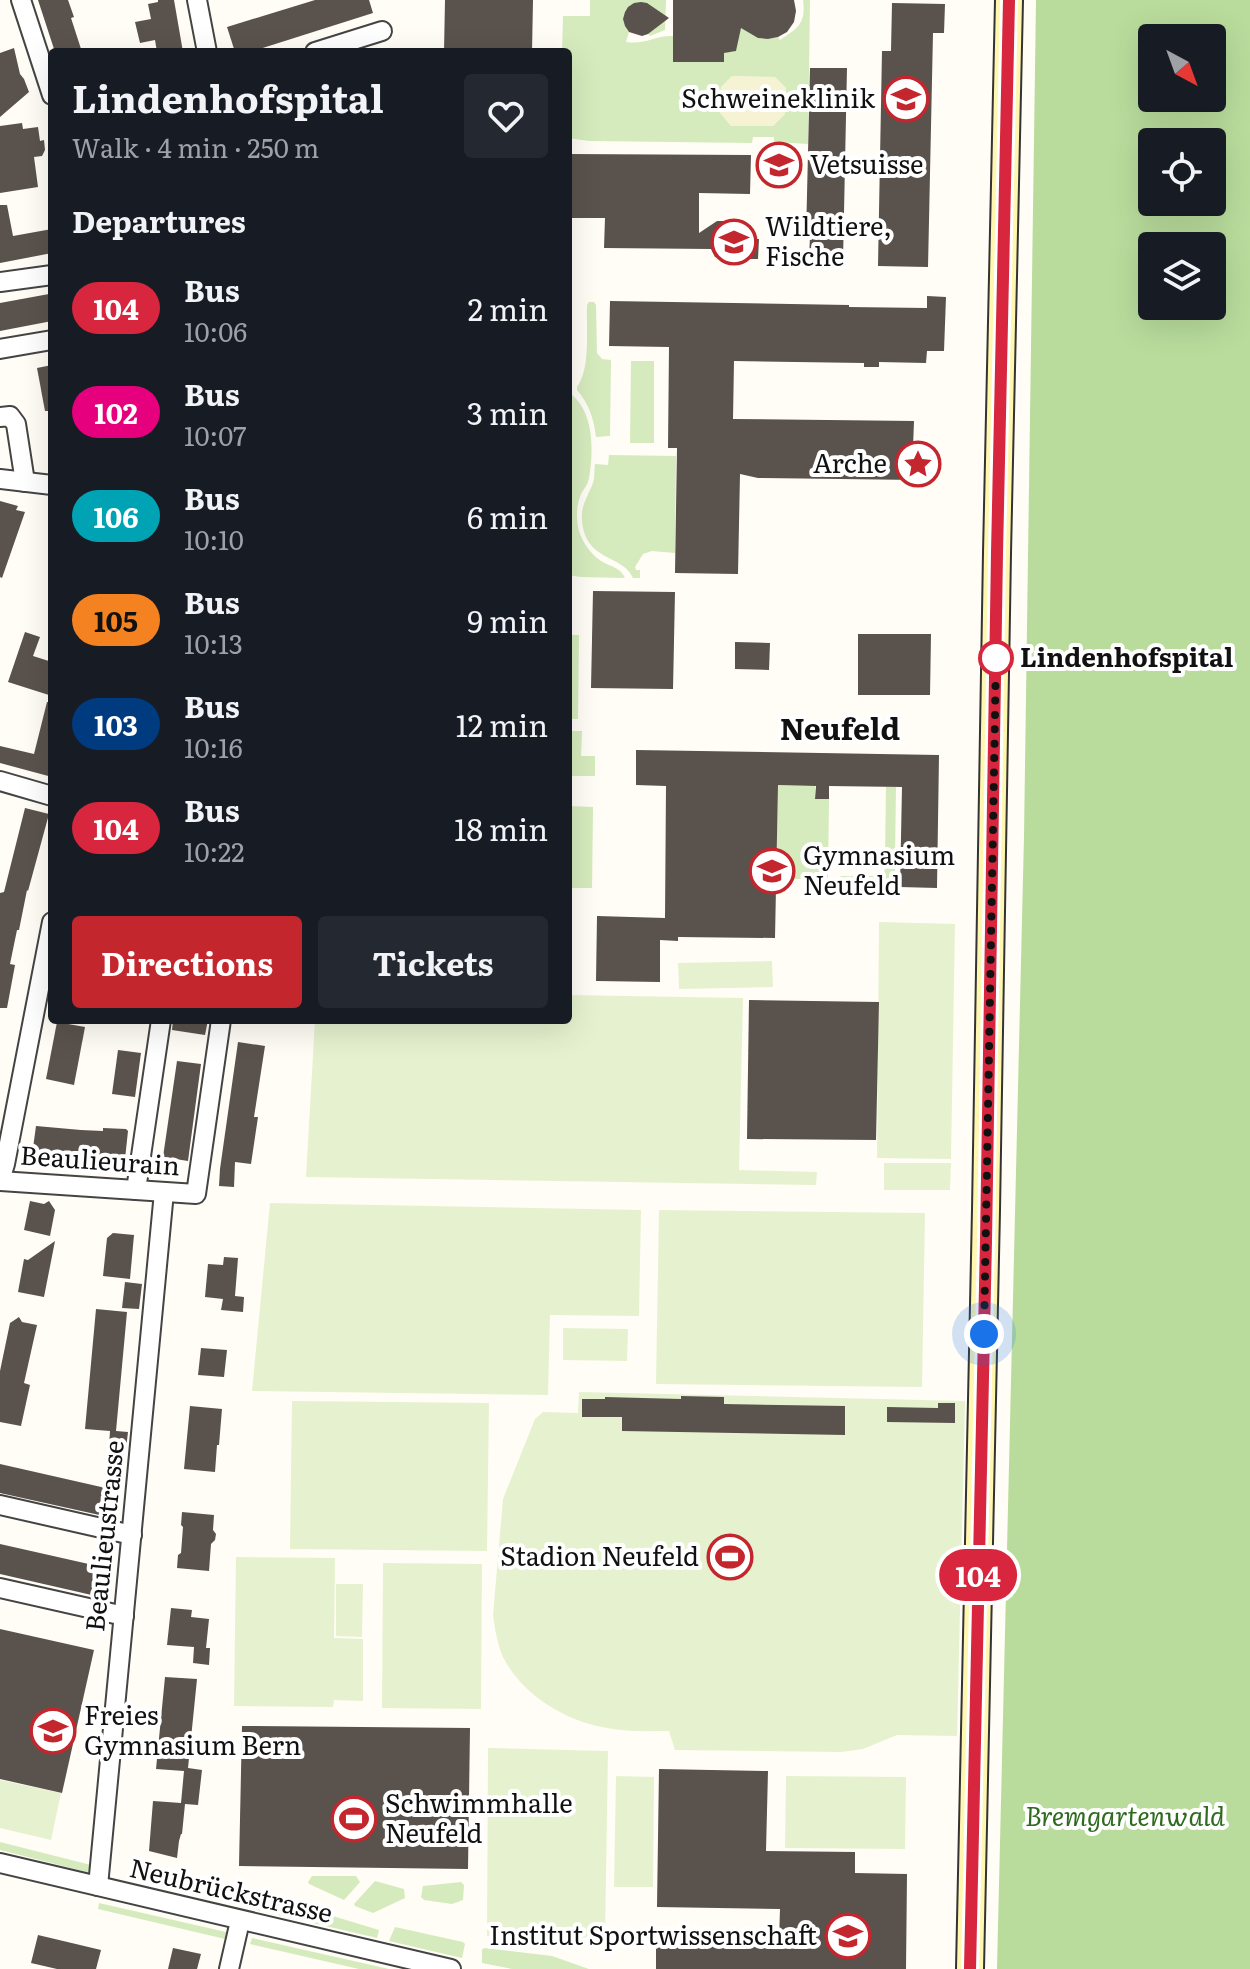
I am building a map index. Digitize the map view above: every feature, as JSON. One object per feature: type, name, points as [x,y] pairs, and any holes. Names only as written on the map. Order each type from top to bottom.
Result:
[{"type":"main road","points":[[970,1969],[1009,0]]},
{"type":"street","points":[[21,0],[48,83]]},
{"type":"street","points":[[197,0],[206,48]]},
{"type":"street","points":[[328,48],[382,31]]},
{"type":"street","points":[[0,282],[48,274]]},
{"type":"street","points":[[0,349],[48,341]]},
{"type":"street","points":[[0,417],[10,416],[16,424],[25,482]]},
{"type":"street","points":[[0,479],[48,485]]},
{"type":"street","points":[[0,781],[48,795]]},
{"type":"street","points":[[0,1181],[48,943]]},
{"type":"street","points":[[136,1190],[160,1024]]},
{"type":"street","name":"Beaulieurain","points":[[0,1181],[196,1194],[220,1024]]},
{"type":"street","name":"Beaulieustrasse","points":[[98,1886],[164,1192]]},
{"type":"street","points":[[0,1505],[132,1535]]},
{"type":"street","points":[[0,1588],[124,1616]]},
{"type":"street","name":"Neubrückstrasse","points":[[0,1863],[451,1969]]},
{"type":"street","points":[[229,1969],[240,1921]]},
{"type":"shaded area","points":[[732,76],[775,77],[786,88],[785,114],[773,126],[731,126],[720,114],[721,87]]},
{"type":"green space","points":[[590,0],[666,0],[665,30],[650,36],[648,34],[657,24],[656,11],[639,6],[627,11],[624,17],[629,32],[626,42],[673,36],[673,62],[724,62],[724,48],[732,52],[737,47],[735,0],[758,38],[778,37],[780,40],[802,20],[803,0],[810,0],[808,144],[774,142],[774,137],[753,137],[752,143],[572,139],[572,48],[562,48],[563,16],[590,16]],"holes":[[[732,76],[775,77],[786,88],[785,114],[773,126],[731,126],[720,113],[721,87]]]},
{"type":"green space","name":"Bremgartenwald","points":[[1036,0],[1250,0],[1250,1969],[997,1969],[1024,836]]},
{"type":"green space","points":[[589,302],[596,305],[597,353],[602,359],[611,360],[610,436],[596,437],[590,412],[577,390],[586,359]]},
{"type":"green space","points":[[631,361],[654,361],[654,443],[630,443]]},
{"type":"green space","points":[[572,395],[587,419],[591,443],[589,478],[577,508],[579,531],[593,555],[618,569],[625,578],[572,576]]},
{"type":"green space","points":[[609,455],[676,456],[675,553],[652,551],[643,554],[635,567],[640,570],[640,578],[633,578],[628,570],[596,550],[584,533],[583,509],[593,483],[595,464],[608,465]]},
{"type":"green space","points":[[572,635],[579,635],[578,719],[572,719]]},
{"type":"green space","points":[[572,731],[582,731],[581,756],[595,756],[595,776],[572,776]]},
{"type":"green space","points":[[778,785],[815,786],[815,799],[829,799],[828,879],[776,879]]},
{"type":"green space","points":[[886,787],[896,787],[895,856],[885,856]]},
{"type":"green space","points":[[572,806],[593,807],[592,888],[572,888]]},
{"type":"green space","points":[[885,865],[895,865],[895,887],[840,886],[840,876],[884,876]]},
{"type":"green space","points":[[879,922],[955,924],[951,1159],[877,1158]]},
{"type":"green space","points":[[772,961],[773,987],[679,989],[678,963]]},
{"type":"green space","points":[[572,995],[743,998],[739,1170],[817,1172],[816,1185],[306,1177],[315,1024],[572,1024]]},
{"type":"green space","points":[[884,1163],[951,1163],[950,1190],[884,1190]]},
{"type":"green space","points":[[270,1203],[641,1210],[639,1316],[550,1315],[548,1395],[252,1391]]},
{"type":"green space","points":[[659,1210],[925,1213],[922,1387],[656,1384]]},
{"type":"green space","points":[[563,1328],[628,1329],[627,1361],[563,1360]]},
{"type":"green space","name":"Stadion Neufeld","points":[[579,1392],[965,1401],[957,1736],[897,1735],[863,1749],[841,1752],[675,1750],[669,1731],[627,1731],[597,1726],[565,1715],[535,1696],[503,1657],[493,1615],[503,1499],[535,1419],[543,1412],[578,1413]]},
{"type":"green space","points":[[292,1401],[489,1403],[487,1551],[290,1549]]},
{"type":"green space","points":[[236,1557],[335,1558],[334,1638],[363,1639],[363,1701],[334,1700],[333,1707],[234,1706]]},
{"type":"green space","points":[[383,1563],[482,1564],[481,1709],[382,1708]]},
{"type":"green space","points":[[336,1584],[363,1584],[362,1637],[336,1636]]},
{"type":"green space","points":[[488,1748],[608,1751],[605,1938],[487,1936]]},
{"type":"green space","points":[[616,1776],[654,1777],[653,1887],[614,1887]]},
{"type":"green space","points":[[786,1776],[906,1777],[905,1849],[785,1848]]},
{"type":"green space","points":[[0,1780],[61,1793],[51,1840],[0,1828]]},
{"type":"green space","points":[[0,1842],[91,1865],[90,1871],[0,1850]]},
{"type":"green space","points":[[312,1876],[356,1876],[360,1882],[344,1900],[309,1884]]},
{"type":"green space","points":[[375,1881],[404,1889],[405,1898],[373,1913],[355,1906]]},
{"type":"green space","points":[[461,1882],[464,1885],[463,1900],[452,1904],[421,1897],[423,1886]]},
{"type":"green space","points":[[99,1903],[226,1932],[229,1936],[225,1939],[98,1909]]},
{"type":"green space","points":[[246,1903],[300,1906],[379,1930],[377,1938],[244,1907]]},
{"type":"green space","points":[[395,1927],[463,1942],[462,1958],[389,1941]]},
{"type":"green space","points":[[252,1938],[389,1969],[359,1969],[250,1944]]},
{"type":"green space","points":[[484,1948],[552,1956],[589,1969],[512,1969],[482,1963]]},
{"type":"building","points":[[38,0],[68,0],[74,17],[71,18],[81,48],[54,48]]},
{"type":"building","points":[[174,0],[182,48],[156,48],[155,40],[140,43],[135,22],[151,19],[148,4]]},
{"type":"building","points":[[315,0],[369,0],[373,13],[263,48],[234,48],[227,27]]},
{"type":"building","points":[[445,0],[533,0],[532,48],[444,48]]},
{"type":"building","points":[[673,0],[794,0],[796,11],[794,22],[787,32],[778,37],[758,38],[741,28],[736,51],[724,53],[724,62],[673,62]]},
{"type":"building","points":[[641,2],[669,18],[642,36],[629,32],[623,19],[628,7]]},
{"type":"building","points":[[892,3],[945,4],[944,33],[933,33],[928,267],[878,266],[882,51],[891,51]]},
{"type":"building","points":[[14,48],[20,74],[29,92],[0,117],[0,53]]},
{"type":"building","points":[[810,68],[847,68],[843,261],[809,259],[810,237],[806,237]]},
{"type":"building","points":[[22,123],[23,129],[38,127],[40,141],[44,140],[42,156],[34,157],[38,187],[0,193],[0,126]]},
{"type":"building","points":[[572,154],[751,155],[750,194],[699,193],[699,233],[717,221],[726,221],[726,239],[759,239],[758,259],[721,259],[715,257],[711,249],[604,248],[605,218],[572,218]]},
{"type":"building","points":[[0,205],[7,205],[13,236],[48,230],[48,254],[0,263]]},
{"type":"building","points":[[48,294],[48,322],[0,331],[0,303]]},
{"type":"building","points":[[927,296],[946,297],[944,351],[927,351],[926,363],[879,362],[879,367],[864,367],[864,363],[734,361],[733,419],[914,421],[913,448],[918,448],[917,480],[758,478],[740,474],[738,574],[675,573],[677,448],[668,448],[669,347],[609,346],[610,301],[927,308]]},
{"type":"building","points":[[48,366],[48,411],[45,411],[37,368]]},
{"type":"building","points":[[0,501],[18,506],[16,510],[25,512],[2,578],[0,577]]},
{"type":"building","points":[[593,591],[675,592],[673,689],[591,688]]},
{"type":"building","points":[[25,632],[40,637],[33,656],[48,661],[48,695],[8,682]]},
{"type":"building","points":[[858,634],[931,634],[930,695],[858,695]]},
{"type":"building","points":[[735,642],[770,643],[769,670],[735,669]]},
{"type":"building","points":[[48,702],[48,776],[0,763],[0,746],[34,754]]},
{"type":"building","points":[[636,750],[939,755],[937,888],[900,887],[902,787],[829,786],[829,799],[815,799],[816,786],[778,785],[775,938],[678,937],[678,941],[660,940],[660,982],[596,981],[597,916],[665,918],[666,786],[636,785]]},
{"type":"building","points":[[25,808],[48,814],[17,930],[10,964],[15,965],[7,1008],[0,1008],[0,893],[4,892]]},
{"type":"building","points":[[749,1000],[879,1002],[876,1140],[747,1139]]},
{"type":"building","points":[[57,1024],[85,1027],[74,1085],[46,1079]]},
{"type":"building","points":[[173,1024],[207,1024],[205,1035],[172,1030]]},
{"type":"building","points":[[238,1042],[265,1046],[254,1117],[258,1117],[251,1164],[235,1162],[234,1187],[219,1186],[220,1169]]},
{"type":"building","points":[[118,1050],[141,1053],[135,1097],[112,1094]]},
{"type":"building","points":[[177,1061],[201,1064],[188,1161],[163,1157]]},
{"type":"building","points":[[36,1126],[103,1131],[103,1128],[126,1129],[125,1159],[32,1155]]},
{"type":"building","points":[[30,1201],[44,1204],[49,1201],[55,1210],[50,1236],[24,1230]]},
{"type":"building","points":[[113,1233],[134,1235],[130,1279],[103,1276],[107,1238]]},
{"type":"building","points":[[55,1241],[44,1297],[18,1292],[24,1259],[28,1260]]},
{"type":"building","points":[[224,1257],[238,1258],[235,1296],[244,1297],[243,1312],[221,1310],[223,1299],[205,1297],[208,1264],[223,1265]]},
{"type":"building","points":[[125,1282],[142,1284],[139,1309],[122,1308]]},
{"type":"building","points":[[96,1309],[127,1312],[116,1431],[128,1432],[126,1449],[109,1447],[110,1431],[85,1429]]},
{"type":"building","points":[[19,1317],[22,1322],[37,1325],[24,1383],[30,1385],[21,1426],[0,1422],[0,1371],[10,1323]]},
{"type":"building","points":[[201,1348],[227,1350],[224,1377],[198,1375]]},
{"type":"building","points":[[681,1396],[724,1397],[724,1404],[845,1406],[845,1435],[622,1431],[622,1417],[582,1417],[582,1399],[681,1399]]},
{"type":"building","points":[[938,1403],[955,1403],[955,1423],[887,1422],[887,1407],[938,1408]]},
{"type":"building","points":[[190,1406],[222,1409],[215,1472],[184,1469]]},
{"type":"building","points":[[0,1464],[110,1489],[104,1516],[0,1493]]},
{"type":"building","points":[[182,1512],[214,1515],[213,1530],[216,1534],[211,1544],[209,1571],[177,1568],[181,1553]]},
{"type":"building","points":[[0,1544],[102,1567],[96,1596],[0,1574]]},
{"type":"building","points":[[171,1608],[192,1610],[191,1617],[209,1619],[206,1648],[210,1648],[209,1665],[193,1663],[194,1647],[167,1645]]},
{"type":"building","points":[[0,1629],[94,1650],[62,1793],[0,1779]]},
{"type":"building","points":[[165,1677],[197,1679],[188,1768],[202,1770],[198,1805],[185,1804],[177,1858],[149,1851],[153,1801],[181,1803],[184,1771],[156,1769]]},
{"type":"building","name":"Schwimmhalle Neufeld","points":[[242,1726],[470,1728],[468,1869],[239,1866]]},
{"type":"building","points":[[659,1769],[768,1771],[766,1851],[855,1852],[855,1873],[907,1874],[906,1969],[656,1969],[656,1939],[779,1941],[780,1909],[657,1907]]},
{"type":"building","points":[[38,1935],[101,1950],[96,1969],[57,1969],[31,1963]]},
{"type":"building","points":[[173,1948],[201,1954],[197,1969],[168,1969]]},
{"type":"bus line","name":"104","points":[[970,1969],[1009,0]]},
{"type":"place","name":"Schweineklinik","points":[[906,99]]},
{"type":"place","name":"Vetsuisse","points":[[779,165]]},
{"type":"place","name":"Wildtiere, Fische","points":[[734,242]]},
{"type":"place","name":"Arche","points":[[918,464]]},
{"type":"place","name":"Lindenhofspital","points":[[996,658]]},
{"type":"place","name":"Gymnasium Neufeld","points":[[772,871]]},
{"type":"place","name":"Stadion Neufeld","points":[[730,1557]]},
{"type":"place","name":"Freies Gymnasium Bern","points":[[53,1731]]},
{"type":"place","name":"Schwimmhalle Neufeld","points":[[354,1819]]},
{"type":"place","name":"Institut Sportwissenschaft","points":[[848,1936]]},
{"type":"district","name":"Neufeld","points":[[840,730]]},
{"type":"route","points":[[984,1334],[996,658]]}]
